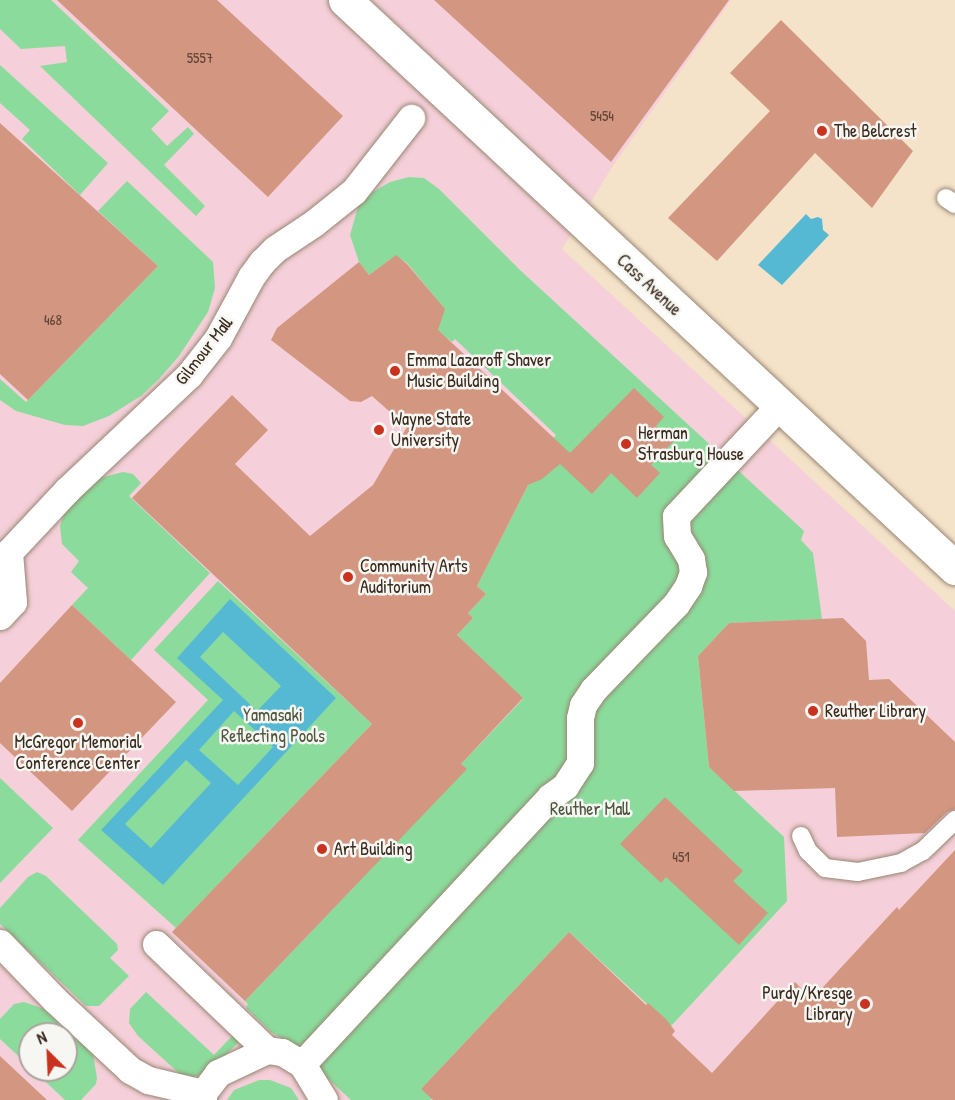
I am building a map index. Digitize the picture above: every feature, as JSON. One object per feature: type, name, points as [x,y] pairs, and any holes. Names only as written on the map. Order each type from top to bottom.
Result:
[{"type":"street","name":"Cass Avenue","points":[[345,0],[955,568]]},
{"type":"street","name":"Gilmour Mall","points":[[0,616],[13,602],[4,552],[189,375],[218,338],[251,277],[262,262],[275,249],[314,223],[354,191],[411,118]]},
{"type":"street","points":[[303,1064],[550,797],[565,786],[580,763],[580,718],[583,705],[593,690],[676,604],[693,572],[691,559],[677,536],[676,516],[779,406]]},
{"type":"street","points":[[0,943],[55,1000],[130,1070],[148,1080],[203,1096],[218,1073],[267,1050],[282,1052],[303,1064],[311,1075],[320,1099]]},
{"type":"street","points":[[156,944],[267,1050]]},
{"type":"lane","points":[[801,836],[808,851],[825,868],[858,872],[901,863],[923,851],[955,820]]},
{"type":"shaded area","name":"Wayne State University","points":[[0,0],[731,0],[612,167],[562,249],[955,611],[955,1100],[0,1100]]},
{"type":"green space","points":[[0,0],[51,0],[169,111],[151,129],[167,146],[188,127],[194,134],[164,165],[205,206],[196,216],[40,66],[67,62],[65,46],[21,49],[0,29]]},
{"type":"green space","points":[[0,65],[108,163],[80,195],[22,139],[30,130],[0,103]]},
{"type":"green space","name":"Reuther Mall","points":[[409,177],[424,178],[439,189],[521,271],[804,531],[801,540],[813,553],[822,619],[729,623],[698,656],[709,767],[784,837],[787,901],[671,1026],[569,932],[421,1089],[433,1098],[430,1100],[351,1100],[288,1042],[271,1032],[246,1008],[248,1004],[245,1001],[466,769],[461,764],[523,699],[457,635],[473,618],[468,613],[486,594],[477,586],[528,485],[554,469],[542,450],[556,435],[455,339],[452,342],[432,327],[443,307],[407,263],[399,258],[392,258],[369,275],[359,262],[350,235],[358,207],[373,192],[390,182]]},
{"type":"green space","points":[[127,181],[213,262],[215,288],[208,312],[179,356],[159,379],[141,396],[109,416],[83,426],[65,425],[16,411],[0,400],[0,379],[26,402],[158,266],[98,211]]},
{"type":"green space","points":[[123,472],[133,474],[141,483],[129,496],[210,573],[131,660],[72,605],[88,588],[71,572],[79,561],[62,544],[60,526],[67,505],[92,480]]},
{"type":"green space","name":"Yamasaki Reflecting Pools","points":[[218,581],[372,724],[176,928],[78,840],[208,700],[154,650]]},
{"type":"green space","points":[[0,778],[53,828],[0,883]]},
{"type":"green space","points":[[37,872],[46,876],[117,944],[118,950],[110,958],[129,976],[99,1006],[86,1006],[0,924],[0,908],[28,877]]},
{"type":"green space","points":[[146,992],[214,1055],[234,1034],[241,1040],[207,1073],[192,1077],[181,1075],[138,1036],[129,1023],[130,1009]]},
{"type":"green space","points":[[24,1002],[44,1009],[58,1022],[18,1022],[18,1056],[0,1039],[0,1019],[14,1004]]},
{"type":"green space","points":[[78,1040],[93,1054],[96,1084],[81,1100],[65,1100],[46,1082],[78,1082]]},
{"type":"green space","points":[[259,1080],[270,1080],[291,1088],[299,1100],[227,1100],[234,1090]]},
{"type":"water","points":[[806,214],[811,219],[818,217],[822,219],[823,230],[829,235],[782,285],[758,265]]},
{"type":"water","name":"Yamasaki Reflecting Pools","points":[[230,599],[336,698],[163,885],[101,830],[223,700],[177,658]],"holes":[[[223,632],[281,686],[257,711],[200,657]],[[234,711],[273,747],[238,785],[199,750]],[[186,760],[211,783],[151,848],[125,824]]]},
{"type":"building","points":[[57,0],[217,0],[343,116],[268,197]]},
{"type":"building","points":[[434,0],[729,0],[611,162]]},
{"type":"building","name":"The Belcrest","points":[[781,20],[913,151],[872,208],[815,153],[717,261],[668,218],[770,111],[730,73]]},
{"type":"building","points":[[0,123],[158,266],[28,400],[0,374]]},
{"type":"building","points":[[396,255],[407,264],[445,309],[438,330],[570,453],[634,388],[664,417],[656,426],[673,442],[651,465],[660,473],[637,498],[611,473],[592,494],[560,464],[542,479],[528,485],[477,586],[486,594],[468,613],[473,618],[457,635],[523,698],[461,764],[467,769],[245,1001],[172,932],[372,724],[132,498],[232,395],[268,430],[235,464],[310,536],[373,485],[407,427],[372,396],[361,402],[350,401],[271,340],[277,328],[359,262],[369,275]]},
{"type":"building","name":"McGregor Memorial Conference Center","points":[[72,605],[176,702],[72,811],[0,743],[0,683]]},
{"type":"building","name":"Reuther Library","points":[[843,618],[866,641],[869,680],[889,679],[955,742],[955,809],[947,812],[925,833],[837,837],[835,788],[734,791],[709,767],[698,656],[729,623]]},
{"type":"building","points":[[665,797],[743,871],[733,881],[768,913],[739,945],[666,877],[661,883],[620,844]]},
{"type":"building","name":"Purdy/Kresge Library","points":[[955,850],[955,1100],[433,1100],[421,1089],[569,932],[646,1005],[648,1003],[666,1019],[675,1031],[672,1035],[712,1073],[795,982],[812,999],[897,907],[899,910]]},
{"type":"building","points":[[0,1056],[18,1073],[18,1082],[28,1082],[47,1100],[0,1100]]},
{"type":"place","name":"The Belcrest","points":[[822,131]]},
{"type":"place","name":"Emma Lazaroff Shaver Music Building","points":[[395,371]]},
{"type":"place","name":"Wayne State University","points":[[379,430]]},
{"type":"place","name":"Herman Strasburg House","points":[[626,444]]},
{"type":"place","name":"Community Arts Auditorium","points":[[348,577]]},
{"type":"place","name":"Reuther Library","points":[[813,711]]},
{"type":"place","name":"McGregor Memorial Conference Center","points":[[78,723]]},
{"type":"place","name":"Art Building","points":[[322,849]]},
{"type":"place","name":"Purdy/Kresge Library","points":[[865,1004]]}]
